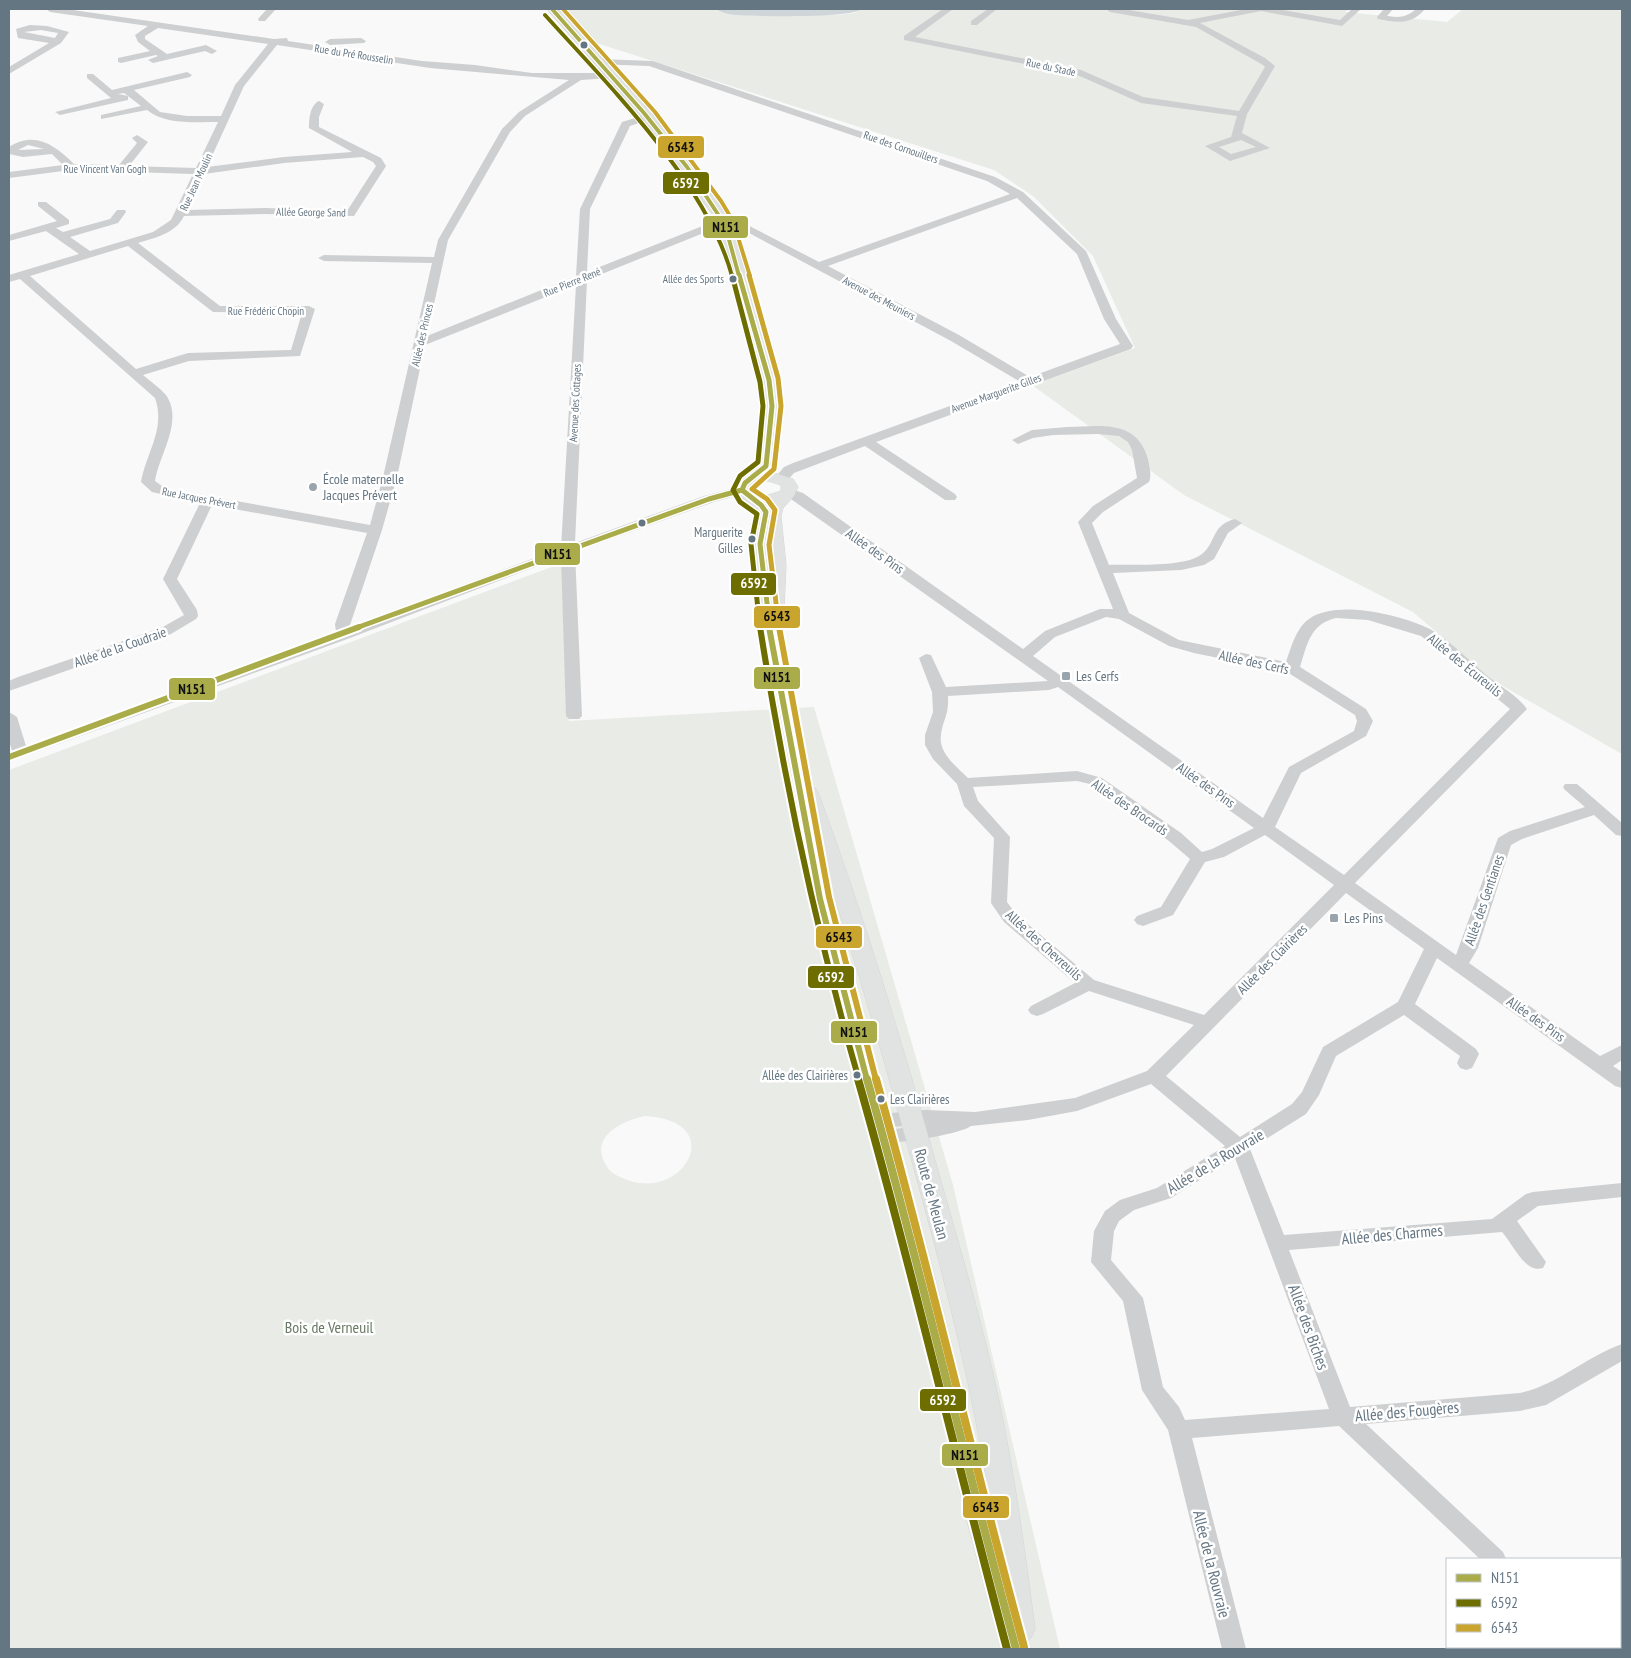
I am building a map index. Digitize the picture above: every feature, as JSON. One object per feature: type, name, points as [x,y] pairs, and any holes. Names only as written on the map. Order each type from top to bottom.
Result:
[{"type":"main road","points":[[544,9],[645,118],[721,225],[759,380],[767,435],[767,458],[747,490]]},
{"type":"main road","points":[[552,9],[599,62],[606,75]]},
{"type":"main road","points":[[767,458],[783,486]]},
{"type":"main road","points":[[747,490],[760,476],[783,486]]},
{"type":"main road","points":[[747,490],[767,500],[783,486]]},
{"type":"main road","name":"Route de Meulan","points":[[773,648],[778,565],[773,516],[783,486]]},
{"type":"main road","name":"Route de Meulan","points":[[747,490],[766,512],[760,555],[762,586],[778,683],[820,899],[857,1044],[905,1212],[981,1521],[1016,1649]]},
{"type":"main road","name":"Route de Meulan","points":[[792,750],[850,906],[914,1126],[982,1382],[1009,1537],[1024,1649]]},
{"type":"street","name":"Rue du Pré Rousselin","points":[[50,9],[445,67],[482,69],[531,77],[577,78],[606,75]]},
{"type":"street","points":[[262,19],[272,9]]},
{"type":"street","name":"Rue du Stade","points":[[949,9],[907,38],[1078,72],[1141,100],[1242,114]]},
{"type":"street","points":[[973,9],[991,10]]},
{"type":"street","points":[[1110,9],[1186,22],[1209,29],[1237,48],[1264,60],[1270,66],[1242,114],[1237,134],[1236,139],[1210,146],[1230,158],[1265,148],[1237,134]]},
{"type":"street","points":[[1186,22],[1258,9]]},
{"type":"street","points":[[1264,9],[1342,23],[1357,9]]},
{"type":"street","points":[[1389,9],[1381,17],[1402,21],[1410,20],[1422,9]]},
{"type":"street","points":[[974,23],[991,10]]},
{"type":"street","points":[[132,20],[142,12]]},
{"type":"street","points":[[60,112],[130,93],[182,76],[155,56],[141,40],[140,35],[158,24]]},
{"type":"street","points":[[328,42],[347,36],[352,32]]},
{"type":"street","points":[[276,42],[298,38],[328,42],[361,41]]},
{"type":"street","points":[[9,71],[58,41]]},
{"type":"street","name":"Rue Jean Moulin","points":[[9,279],[157,234],[176,222],[240,85],[276,42]]},
{"type":"street","points":[[121,60],[206,48],[212,51]]},
{"type":"street","name":"Rue des Cornouillers","points":[[599,62],[650,63],[992,179],[1019,194],[1082,253],[1110,318],[1127,346]]},
{"type":"street","points":[[90,76],[114,96]]},
{"type":"street","name":"Allée des Princes","points":[[345,635],[342,631],[342,624],[375,530],[443,240],[506,132],[522,114],[577,78]]},
{"type":"street","points":[[130,93],[157,114],[169,117],[224,119]]},
{"type":"street","points":[[320,104],[314,117],[314,128],[364,154]]},
{"type":"street","points":[[104,117],[149,107]]},
{"type":"street","name":"Avenue des Cottages","points":[[574,716],[568,550],[585,209],[626,124],[645,118]]},
{"type":"street","points":[[123,167],[140,140],[157,139]]},
{"type":"street","points":[[9,151],[23,154],[56,151],[71,167]]},
{"type":"street","points":[[201,171],[284,160],[364,154]]},
{"type":"street","name":"Allée George Sand","points":[[180,213],[350,214],[380,166],[377,160],[364,154]]},
{"type":"street","name":"Rue Vincent Van Gogh","points":[[9,175],[71,167],[123,167],[201,171]]},
{"type":"street","points":[[818,266],[1019,194]]},
{"type":"street","points":[[9,238],[65,222],[42,204]]},
{"type":"street","points":[[62,236],[114,221],[121,212]]},
{"type":"street","name":"Avenue des Meuniers","points":[[721,225],[738,223],[955,338],[1029,382]]},
{"type":"street","name":"Rue Pierre René","points":[[420,342],[709,227],[721,225]]},
{"type":"street","points":[[48,227],[88,255]]},
{"type":"street","name":"Rue Frédéric Chopin","points":[[130,242],[217,310],[309,309],[296,353],[188,357],[136,373]]},
{"type":"street","points":[[324,258],[439,260]]},
{"type":"street","name":"Rue Jacques Prévert","points":[[22,275],[136,373],[161,398],[167,411],[166,425],[149,473],[148,482],[157,489],[375,530]]},
{"type":"street","name":"Avenue Marguerite Gilles","points":[[783,486],[789,470],[798,466],[1127,346]]},
{"type":"street","points":[[1018,440],[1030,434],[1107,430],[1120,431],[1131,437],[1144,465],[1144,479],[1098,509],[1085,522],[1124,615]]},
{"type":"street","points":[[866,441],[950,497]]},
{"type":"street","points":[[767,458],[798,466]]},
{"type":"street","name":"Allée des Pins","points":[[783,486],[1622,1080]]},
{"type":"street","points":[[9,718],[14,755],[345,635],[568,550],[716,497],[747,490]]},
{"type":"street","name":"Allée de la Coudraie","points":[[9,687],[23,680],[166,631],[181,624],[191,616],[189,606],[171,586],[170,579],[208,500]]},
{"type":"street","points":[[1106,569],[1181,566],[1199,562],[1210,556],[1222,531],[1234,523]]},
{"type":"street","name":"Allée des Cerfs","points":[[1023,656],[1050,634],[1070,624],[1105,612],[1124,615],[1174,643],[1292,668],[1361,712],[1365,721],[1360,733],[1353,740],[1295,770],[1266,828]]},
{"type":"street","name":"Allée des Écureuils","points":[[1292,668],[1306,631],[1312,623],[1322,616],[1345,613],[1355,614],[1410,626],[1426,633],[1519,709]]},
{"type":"street","name":"Allée des Chevreuils","points":[[926,658],[940,692],[940,712],[933,735],[933,744],[939,756],[964,783],[970,802],[1002,837],[999,903],[1010,918],[1088,984],[1209,1023]]},
{"type":"street","points":[[940,692],[1049,686],[1059,682]]},
{"type":"street","name":"Allée des Clairières","points":[[881,1129],[1028,1114],[1077,1104],[1154,1076],[1209,1023],[1519,709]]},
{"type":"street","name":"Allée des Brocards","points":[[964,783],[1077,776],[1096,781],[1175,837],[1199,858]]},
{"type":"street","points":[[1571,788],[1622,831]]},
{"type":"street","name":"Allée des Gentianes","points":[[1459,965],[1469,948],[1504,842],[1516,835],[1596,809]]},
{"type":"street","points":[[1143,920],[1167,911],[1199,858],[1218,853],[1266,828]]},
{"type":"street","points":[[1434,947],[1406,1006],[1470,1054],[1466,1063]]},
{"type":"street","name":"Allée des Chevreuils","points":[[1037,1010],[1088,984]]},
{"type":"street","name":"Allée de la Rouvraie","points":[[1234,1649],[1179,1430],[1171,1413],[1153,1390],[1133,1298],[1101,1262],[1104,1232],[1112,1216],[1126,1205],[1145,1197],[1164,1193],[1299,1109],[1310,1095],[1329,1052],[1406,1006]]},
{"type":"street","points":[[1601,1065],[1622,1051]]},
{"type":"street","name":"Allée des Biches","points":[[1154,1076],[1240,1147],[1343,1416],[1494,1558]]},
{"type":"street","name":"Allée des Charmes","points":[[1278,1243],[1496,1226],[1533,1199],[1622,1190]]},
{"type":"street","points":[[1504,1220],[1536,1262]]},
{"type":"street","name":"Allée des Fougères","points":[[1179,1430],[1520,1402],[1546,1396],[1610,1357],[1622,1353]]},
{"type":"green space","points":[[563,9],[713,9],[727,14],[839,15],[855,13],[860,9],[1349,9],[1345,12],[1447,22],[1463,9],[1622,9],[1622,754],[1494,681],[1413,612],[1184,495],[1032,385],[1135,348],[1093,256],[1033,196],[994,170],[587,40]]},
{"type":"green space","name":"Bois de Verneuil","points":[[565,562],[569,721],[814,707],[953,1185],[1060,1649],[9,1649],[9,770]],"holes":[[[645,1116],[672,1121],[687,1132],[691,1146],[688,1160],[677,1173],[661,1181],[641,1183],[618,1176],[607,1167],[601,1150],[603,1142],[607,1135],[620,1125]]]},
{"type":"shaded area","points":[[713,9],[860,10],[851,13],[818,16],[775,16],[728,14]]},
{"type":"transit line","name":"N151","points":[[552,9],[666,140],[687,167],[725,225],[769,380],[772,406],[766,466],[745,483],[742,490]]},
{"type":"transit line","name":"6543","points":[[563,9],[655,112],[721,201],[733,221],[741,245],[778,378],[781,406],[774,469],[752,489],[767,499],[775,510],[769,545],[772,585],[787,681],[829,897],[865,1042],[913,1210],[989,1519],[1024,1647]]},
{"type":"transit line","name":"6592","points":[[545,15],[595,71],[676,169],[697,198],[725,250],[760,382],[763,406],[758,462],[740,476],[733,490],[740,502],[757,514],[751,544],[754,587],[769,685],[811,901],[849,1046],[897,1214],[973,1523],[1007,1649]]},
{"type":"transit line","name":"N151","points":[[742,490],[761,505],[766,512],[760,544],[763,586],[778,683],[820,899],[857,1044],[905,1212],[981,1521],[1016,1649]]},
{"type":"transit line","name":"N151","points":[[9,757],[568,550],[709,499],[742,490]]},
{"type":"place","name":"Allée des Sports","points":[[733,279]]},
{"type":"place","name":"École maternelle Jacques Prévert","points":[[313,487]]},
{"type":"place","name":"Marguerite Gilles","points":[[752,539]]},
{"type":"place","name":"Les Cerfs","points":[[1066,676]]},
{"type":"place","name":"Les Pins","points":[[1334,918]]},
{"type":"place","name":"Allée des Clairières","points":[[857,1075]]},
{"type":"place","name":"Les Clairières","points":[[881,1099]]}]
